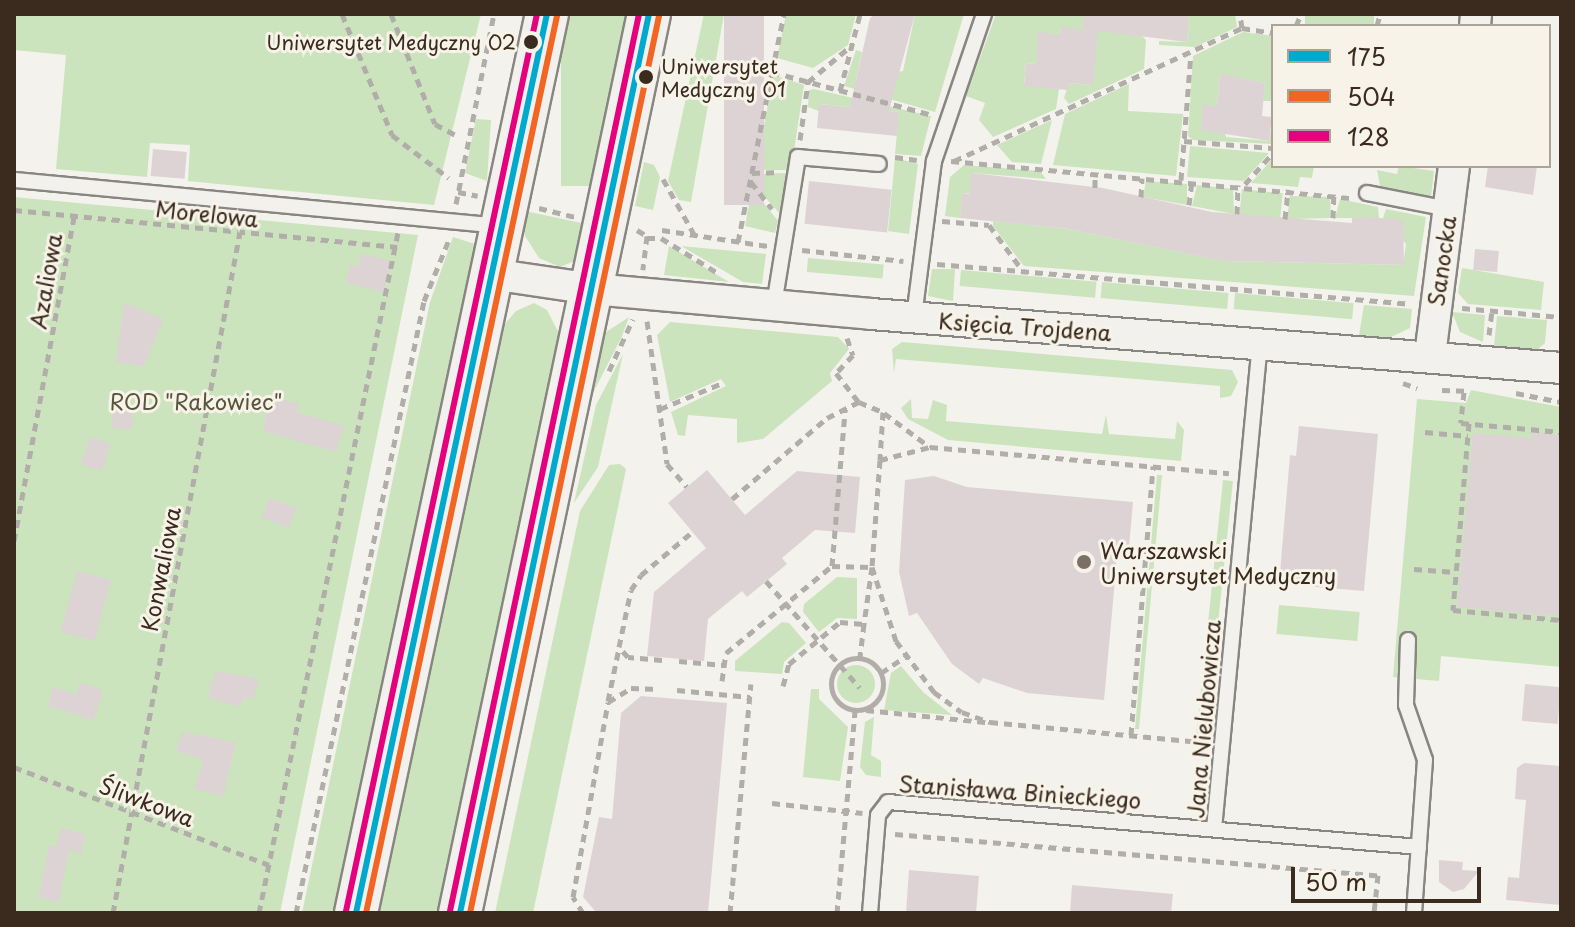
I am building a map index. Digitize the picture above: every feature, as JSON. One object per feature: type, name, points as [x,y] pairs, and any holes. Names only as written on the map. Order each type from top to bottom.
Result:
[{"type":"main road","points":[[356,913],[491,274],[517,217],[547,14]]},
{"type":"main road","points":[[460,913],[649,14]]},
{"type":"street","name":"Sanocka","points":[[1430,356],[1454,168]]},
{"type":"street","name":"Księcia Trojdena","points":[[491,274],[592,289],[770,305],[1561,368]]},
{"type":"lane","points":[[914,317],[934,161],[984,14]]},
{"type":"lane","points":[[770,305],[798,157],[879,164]]},
{"type":"lane","points":[[14,180],[517,217]]},
{"type":"lane","points":[[1363,196],[1448,209]]},
{"type":"lane","name":"Jana Nielubowicza","points":[[1260,343],[1214,829],[1419,847]]},
{"type":"lane","points":[[1408,640],[1406,705],[1425,760],[1414,913]]},
{"type":"lane","name":"Stanisława Binieckiego","points":[[870,913],[878,815],[888,802],[1214,829]]},
{"type":"path","points":[[342,14],[392,135],[449,178]]},
{"type":"path","points":[[391,14],[435,124],[459,137]]},
{"type":"path","points":[[454,209],[494,14]]},
{"type":"path","points":[[738,242],[784,14]]},
{"type":"path","points":[[840,91],[860,14]]},
{"type":"path","points":[[1240,14],[1242,28]]},
{"type":"path","points":[[948,175],[954,161],[1242,28],[1271,33]]},
{"type":"path","points":[[798,157],[808,82],[852,45]]},
{"type":"path","points":[[1181,180],[1191,53]]},
{"type":"path","points":[[772,72],[935,116]]},
{"type":"path","points":[[1184,141],[1271,150]]},
{"type":"path","points":[[1237,214],[1242,185],[1271,152]]},
{"type":"path","points":[[934,161],[1363,196]]},
{"type":"path","points":[[1048,169],[1048,179]]},
{"type":"path","points":[[1095,173],[1095,188]]},
{"type":"path","points":[[1141,197],[1142,177]]},
{"type":"path","points":[[663,179],[694,235]]},
{"type":"path","points":[[1189,205],[1192,181]]},
{"type":"path","points":[[1285,219],[1288,189]]},
{"type":"path","points":[[1333,218],[1334,194]]},
{"type":"path","points":[[944,205],[942,221],[989,225],[1023,271]]},
{"type":"path","name":"Morelowa","points":[[14,210],[397,247]]},
{"type":"path","name":"Azaliowa","points":[[14,541],[74,216]]},
{"type":"path","points":[[517,217],[593,221]]},
{"type":"path","points":[[630,229],[647,238],[661,238],[770,305]]},
{"type":"path","points":[[662,230],[782,248],[920,262],[1416,304]]},
{"type":"path","name":"Konwaliowa","points":[[113,913],[240,232]]},
{"type":"path","points":[[259,913],[398,234]]},
{"type":"path","points":[[296,913],[433,274],[446,255],[450,236]]},
{"type":"path","points":[[644,267],[647,238]]},
{"type":"path","points":[[1454,308],[1561,317]]},
{"type":"path","points":[[1488,348],[1492,311]]},
{"type":"path","points":[[647,317],[667,464],[687,487]]},
{"type":"path","points":[[843,333],[853,355],[836,373],[859,402],[883,412],[930,447]]},
{"type":"path","points":[[660,409],[720,384]]},
{"type":"path","points":[[1464,392],[1461,423],[1561,432]]},
{"type":"path","points":[[732,499],[827,418],[859,402]]},
{"type":"path","points":[[832,566],[845,409]]},
{"type":"path","points":[[860,658],[872,567],[883,412]]},
{"type":"path","points":[[1469,423],[1453,610],[1561,620]]},
{"type":"path","points":[[1425,432],[1468,436]]},
{"type":"path","points":[[880,460],[930,447],[1230,474]]},
{"type":"path","points":[[1131,735],[1153,466]]},
{"type":"path","points":[[579,912],[573,897],[631,590],[641,575],[692,532]]},
{"type":"path","points":[[722,681],[726,653],[832,566],[872,567]]},
{"type":"path","points":[[872,567],[905,657],[934,692],[962,712],[990,722]]},
{"type":"path","points":[[1414,569],[1456,572]]},
{"type":"path","points":[[766,581],[860,688]]},
{"type":"path","points":[[783,686],[789,664],[840,622],[864,624]]},
{"type":"path","points":[[619,647],[628,657],[662,660]]},
{"type":"path","points":[[881,673],[905,657]]},
{"type":"path","points":[[860,658],[839,664],[831,677],[831,693],[840,705],[855,711],[1204,742]]},
{"type":"path","points":[[860,658],[881,673],[884,687],[878,701],[866,710]]},
{"type":"path","points":[[679,661],[724,665]]},
{"type":"path","points":[[730,913],[751,684]]},
{"type":"path","points":[[608,702],[631,688],[659,689]]},
{"type":"path","points":[[677,690],[750,697]]},
{"type":"path","points":[[837,913],[855,711]]},
{"type":"path","name":"Śliwkowa","points":[[14,767],[269,865]]},
{"type":"path","points":[[772,803],[864,813]]},
{"type":"path","points":[[891,850],[892,834],[1378,875]]},
{"type":"path","points":[[1374,913],[1379,866]]},
{"type":"green space","points":[[14,14],[481,14],[434,205],[188,181],[190,145],[150,143],[147,177],[56,169],[66,55],[14,50]]},
{"type":"green space","points":[[561,14],[635,14],[635,186],[561,186]]},
{"type":"green space","points":[[704,14],[724,14],[691,202],[679,200],[668,181]]},
{"type":"green space","points":[[786,14],[856,14],[848,45],[813,68],[777,58]]},
{"type":"green space","points":[[915,14],[964,14],[935,112],[844,86],[856,50],[862,52],[856,80],[903,71]]},
{"type":"green space","points":[[996,14],[1121,14],[1146,40],[1144,69],[1069,104],[1064,98],[1069,83],[1093,85],[1061,27],[1060,34],[1039,33],[1036,64],[1026,63],[1024,85],[1059,89],[1056,109],[993,137],[979,120],[985,103],[966,96]]},
{"type":"green space","points":[[1181,14],[1235,14],[1237,27],[1195,47],[1159,45],[1159,41],[1187,42],[1189,19]]},
{"type":"green space","points":[[1305,14],[1374,14],[1374,24],[1305,24]]},
{"type":"green space","points":[[1243,32],[1271,36],[1271,101],[1263,101],[1265,83],[1220,75],[1217,106],[1226,137],[1269,141],[1271,129],[1271,144],[1193,140],[1188,136],[1193,56]]},
{"type":"green space","points":[[774,75],[804,85],[791,170],[755,170]]},
{"type":"green space","points":[[1129,84],[1128,111],[1183,114],[1176,176],[1053,165],[1065,114]]},
{"type":"green space","points":[[809,90],[931,116],[921,156],[895,154],[899,112],[820,104],[819,111],[808,107]]},
{"type":"green space","points":[[476,119],[491,120],[487,181],[465,173]]},
{"type":"green space","points":[[1052,120],[1041,164],[1012,162],[997,145]]},
{"type":"green space","points":[[1190,146],[1269,153],[1244,181],[1187,177]]},
{"type":"green space","points":[[895,158],[918,164],[909,234],[888,231]]},
{"type":"green space","points":[[1271,160],[1271,168],[1314,168],[1312,178],[1300,177],[1298,187],[1251,183]]},
{"type":"green space","points":[[644,162],[654,165],[660,177],[653,210],[635,206]]},
{"type":"green space","points":[[964,165],[1040,171],[1046,179],[973,173],[974,194],[963,193],[960,218],[945,216],[950,177]]},
{"type":"green space","points":[[1398,168],[1434,171],[1431,197],[1380,186],[1377,170],[1397,174]]},
{"type":"green space","points":[[787,173],[781,215],[752,182],[754,174]]},
{"type":"green space","points":[[1146,181],[1187,184],[1187,205],[1143,197]]},
{"type":"green space","points":[[1197,185],[1233,189],[1234,214],[1192,206]]},
{"type":"green space","points":[[752,188],[778,221],[775,233],[745,226]]},
{"type":"green space","points":[[1242,189],[1283,193],[1280,219],[1239,215]]},
{"type":"green space","points":[[1290,196],[1330,197],[1331,218],[1287,219]]},
{"type":"green space","name":"ROD \"Rakowiec\"","points":[[14,197],[418,235],[280,913],[14,913]]},
{"type":"green space","points":[[1340,199],[1378,207],[1379,218],[1335,218]]},
{"type":"green space","points":[[1386,209],[1426,217],[1414,296],[1024,266],[993,226],[993,221],[1063,228],[1224,261],[1403,265],[1406,244],[1383,218]]},
{"type":"green space","points":[[520,210],[591,225],[577,260],[560,267],[539,258],[525,236]]},
{"type":"green space","points":[[453,237],[478,245],[341,913],[302,913],[430,302]]},
{"type":"green space","points":[[669,246],[729,282],[664,275]]},
{"type":"green space","points":[[681,246],[766,254],[762,284],[743,282]]},
{"type":"green space","points":[[808,258],[884,265],[882,279],[807,272]]},
{"type":"green space","points":[[1462,268],[1544,282],[1541,310],[1468,304],[1458,293]]},
{"type":"green space","points":[[932,269],[955,269],[953,301],[928,296]]},
{"type":"green space","points":[[961,270],[1096,282],[1095,298],[960,286]]},
{"type":"green space","points":[[1102,282],[1229,293],[1227,309],[1101,298]]},
{"type":"green space","points":[[1235,293],[1354,303],[1352,319],[1234,309]]},
{"type":"green space","points":[[534,303],[547,310],[564,343],[444,913],[372,913],[496,334],[516,311]]},
{"type":"green space","points":[[1364,305],[1412,309],[1410,328],[1389,338],[1359,335]]},
{"type":"green space","points":[[1452,312],[1485,315],[1483,342],[1460,332]]},
{"type":"green space","points":[[1497,316],[1547,320],[1545,343],[1537,350],[1494,346]]},
{"type":"green space","points":[[629,317],[589,401],[593,356],[603,334]]},
{"type":"green space","points":[[670,322],[838,337],[849,349],[830,373],[832,381],[763,439],[737,443],[737,419],[688,415],[685,436],[678,435],[671,412],[726,386],[721,379],[670,402],[657,335]]},
{"type":"green space","points":[[902,342],[1232,370],[1238,382],[1231,396],[1220,398],[1220,386],[896,359],[894,373],[892,349]]},
{"type":"green space","points":[[623,354],[598,467],[574,503],[596,405]]},
{"type":"green space","points":[[1471,390],[1561,407],[1561,667],[1441,656],[1439,681],[1393,677],[1417,399],[1466,403]]},
{"type":"green space","points":[[911,399],[912,418],[928,419],[933,400],[947,405],[946,421],[1102,434],[1106,415],[1109,434],[1175,439],[1177,421],[1184,430],[1181,461],[948,440],[908,419],[901,408]]},
{"type":"green space","points":[[620,464],[626,469],[533,913],[495,913],[580,511],[609,465]]},
{"type":"green space","points":[[1157,475],[1162,475],[1139,729],[1135,729]]},
{"type":"green space","points":[[1223,480],[1233,481],[1206,736],[1196,735]]},
{"type":"green space","points":[[837,577],[857,578],[857,619],[837,618],[819,632],[803,612],[804,604]]},
{"type":"green space","points":[[1279,605],[1360,612],[1357,641],[1276,634]]},
{"type":"green space","points":[[782,622],[789,623],[806,643],[784,662],[782,674],[735,671],[735,661]]},
{"type":"green space","points":[[856,665],[869,671],[875,684],[869,697],[856,703],[843,697],[837,684],[843,671]]},
{"type":"green space","points":[[901,666],[923,692],[952,715],[884,710],[891,673]]},
{"type":"green space","points":[[811,689],[819,689],[819,699],[848,727],[840,781],[803,777]]},
{"type":"green space","points":[[874,717],[871,755],[881,761],[881,777],[866,775],[860,767],[865,722]]},
{"type":"building","points":[[724,14],[764,14],[764,205],[724,205]]},
{"type":"building","points":[[876,14],[915,14],[889,111],[899,112],[897,136],[817,128],[819,104],[850,107],[870,18]]},
{"type":"building","points":[[1084,14],[1181,14],[1189,18],[1187,42],[1083,29]]},
{"type":"building","points":[[1061,27],[1098,31],[1093,85],[1069,83],[1068,90],[1024,86],[1026,63],[1036,64],[1038,32],[1060,34]]},
{"type":"building","points":[[1220,74],[1265,83],[1262,116],[1271,117],[1269,141],[1201,130],[1203,105],[1217,106]]},
{"type":"building","points":[[153,149],[187,152],[185,179],[151,176]]},
{"type":"building","points":[[1488,168],[1537,168],[1533,195],[1485,187]]},
{"type":"building","points":[[972,173],[1103,188],[1212,212],[1352,223],[1352,218],[1366,217],[1403,220],[1404,265],[1223,261],[1063,228],[960,218],[962,193],[969,194]]},
{"type":"building","points":[[809,181],[892,190],[887,232],[805,224]]},
{"type":"building","points":[[1475,249],[1499,251],[1497,272],[1473,270]]},
{"type":"building","points":[[361,254],[392,261],[384,292],[346,283],[350,264],[359,266]]},
{"type":"building","points":[[124,303],[163,319],[144,366],[116,362]]},
{"type":"building","points":[[270,395],[299,404],[296,412],[344,426],[336,452],[263,431]]},
{"type":"building","points":[[113,409],[133,410],[132,429],[112,428]]},
{"type":"building","points":[[1299,426],[1378,434],[1364,591],[1279,584],[1290,455],[1296,456]]},
{"type":"building","points":[[1532,432],[1561,435],[1561,616],[1457,607],[1473,433],[1532,438]]},
{"type":"building","points":[[90,437],[110,443],[102,471],[82,465]]},
{"type":"building","points":[[707,470],[745,515],[797,471],[860,477],[855,533],[815,530],[782,558],[787,564],[747,597],[742,591],[708,619],[704,661],[647,656],[654,592],[706,548],[668,503]]},
{"type":"building","points":[[934,476],[967,487],[1133,502],[1128,559],[1117,558],[1104,700],[1027,693],[983,678],[979,684],[952,664],[917,613],[909,616],[899,572],[905,480]]},
{"type":"building","points":[[269,498],[296,508],[289,528],[262,518]]},
{"type":"building","points":[[77,571],[111,580],[95,641],[61,632]]},
{"type":"building","points":[[216,671],[258,679],[254,699],[244,697],[240,707],[208,697]]},
{"type":"building","points":[[80,683],[103,690],[94,720],[48,706],[53,687],[77,694]]},
{"type":"building","points":[[1525,684],[1561,687],[1558,724],[1522,721]]},
{"type":"building","points":[[641,696],[727,703],[708,913],[595,911],[583,897],[599,817],[612,819],[621,713]]},
{"type":"building","points":[[182,732],[236,742],[223,796],[194,789],[203,760],[176,751]]},
{"type":"building","points":[[1524,763],[1561,766],[1561,905],[1506,900],[1508,877],[1519,878],[1526,800],[1515,799],[1517,768]]},
{"type":"building","points":[[61,828],[85,834],[81,853],[62,849],[69,851],[59,902],[39,898],[49,845],[56,847]]},
{"type":"building","points":[[1439,860],[1463,862],[1462,870],[1479,871],[1464,889],[1453,892],[1439,882]]},
{"type":"building","points":[[909,870],[979,876],[976,913],[906,913]]},
{"type":"building","points":[[1072,885],[1173,894],[1171,913],[1070,913]]},
{"type":"transit line","name":"128","points":[[346,911],[537,14]]},
{"type":"transit line","name":"175","points":[[356,913],[547,14]]},
{"type":"transit line","name":"128","points":[[450,911],[639,14]]},
{"type":"transit line","name":"175","points":[[460,913],[649,14]]},
{"type":"transit line","name":"504","points":[[366,913],[557,16]]},
{"type":"transit line","name":"504","points":[[470,913],[659,16]]},
{"type":"place","name":"Uniwersytet Medyczny 02","points":[[531,42]]},
{"type":"place","name":"Uniwersytet Medyczny 01","points":[[646,77]]},
{"type":"place","name":"Warszawski Uniwersytet Medyczny","points":[[1084,562]]}]
